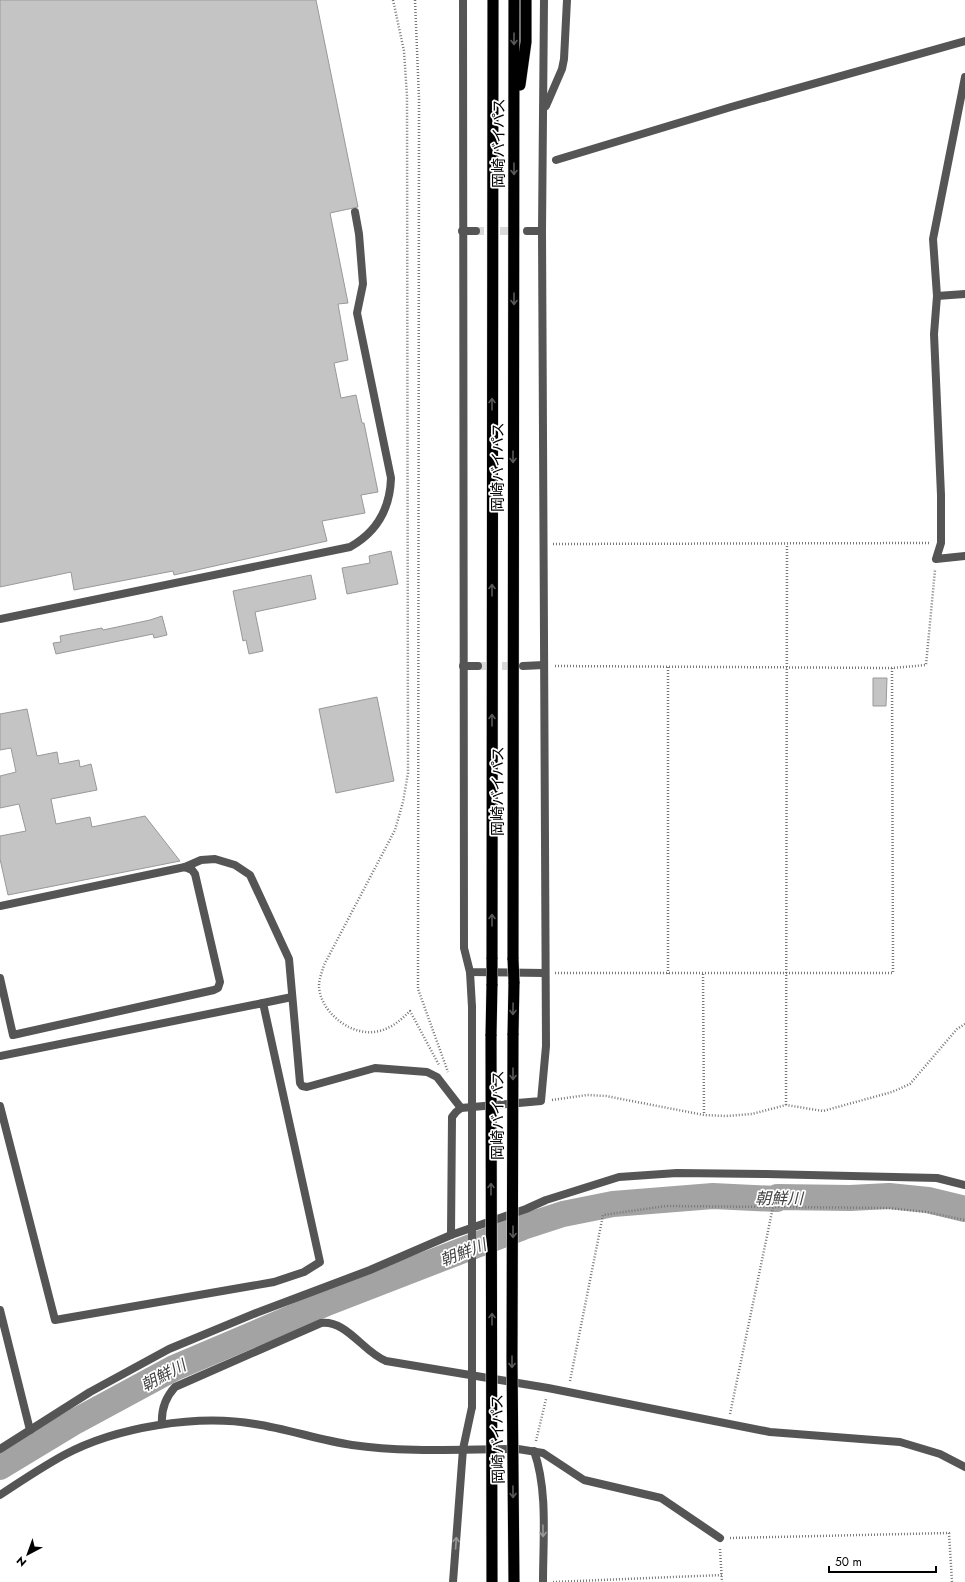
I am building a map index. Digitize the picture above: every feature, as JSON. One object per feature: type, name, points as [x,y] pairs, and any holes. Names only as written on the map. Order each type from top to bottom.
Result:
[{"type":"highway","points":[[486,0],[493,46]]},
{"type":"highway","name":"岡崎バイパス","points":[[492,1582],[491,1036],[493,0]]},
{"type":"highway","name":"岡崎バイパス","points":[[514,0],[514,982],[512,1358],[514,1582]]},
{"type":"highway","points":[[514,124],[526,42],[526,0]]},
{"type":"highway","points":[[487,1582],[492,1522]]},
{"type":"street","points":[[452,1582],[463,1449],[472,1407],[472,1007],[470,972],[464,948],[462,231],[463,0]]},
{"type":"street","points":[[451,1235],[452,1117],[461,1108],[541,1101],[546,1046],[544,973],[542,231],[544,0]]},
{"type":"street","points":[[544,108],[562,69],[564,59],[567,0]]},
{"type":"street","points":[[556,160],[754,100],[965,42]]},
{"type":"street","points":[[965,77],[933,239],[937,296],[934,334],[941,495],[940,543],[936,559],[965,556]]},
{"type":"street","points":[[0,619],[350,547],[362,541],[380,522],[387,506],[391,478],[357,313],[363,284],[359,234],[354,212]]},
{"type":"street","points":[[462,231],[476,231]]},
{"type":"street","points":[[527,231],[542,231]]},
{"type":"street","points":[[937,296],[965,294]]},
{"type":"street","points":[[523,666],[544,665]]},
{"type":"street","points":[[463,666],[478,666]]},
{"type":"street","points":[[0,906],[185,867],[201,860],[215,859],[235,864],[250,875],[289,959],[302,1086],[307,1087],[375,1068],[427,1072],[437,1077],[461,1108]]},
{"type":"street","points":[[0,978],[14,1034],[218,988],[220,982],[195,874],[192,870],[185,867]]},
{"type":"street","points":[[470,972],[544,973]]},
{"type":"street","points":[[0,1056],[292,997]]},
{"type":"street","points":[[0,1106],[55,1320],[274,1282],[304,1272],[320,1262],[263,1003]]},
{"type":"street","points":[[0,1449],[90,1392],[169,1349],[256,1313],[370,1270],[451,1235],[526,1209],[546,1200],[601,1182],[639,1175],[677,1173],[937,1178],[965,1185]]},
{"type":"street","points":[[0,1310],[30,1430]]},
{"type":"street","points":[[162,1424],[162,1409],[166,1398],[175,1387],[299,1332],[326,1322],[339,1327],[376,1357],[386,1361],[548,1388],[770,1432],[900,1442],[940,1454],[965,1467]]},
{"type":"street","points":[[0,1495],[65,1454],[119,1433],[162,1424],[235,1421],[268,1426],[317,1439],[353,1445],[405,1449],[518,1449],[534,1451],[552,1458],[569,1472],[584,1480],[661,1498],[720,1538]]},
{"type":"street","points":[[534,1451],[540,1466],[542,1485],[543,1582]]},
{"type":"path","points":[[393,0],[404,51],[407,96],[408,773],[403,802],[395,830],[324,965],[319,987],[325,1007],[334,1016],[356,1030],[368,1033],[379,1032],[392,1027],[410,1011],[439,1066]]},
{"type":"path","points":[[415,0],[419,99],[418,989],[451,1078]]},
{"type":"path","points":[[544,544],[940,543]]},
{"type":"path","points":[[786,1105],[787,544]]},
{"type":"path","points":[[544,665],[892,668],[926,665],[936,559]]},
{"type":"path","points":[[668,667],[668,974]]},
{"type":"path","points":[[544,973],[893,973],[892,668]]},
{"type":"path","points":[[703,974],[704,1115]]},
{"type":"path","points":[[541,1101],[587,1095],[606,1096],[704,1115],[726,1116],[752,1114],[786,1105],[823,1111],[892,1092],[910,1084],[957,1029],[965,1024]]},
{"type":"path","points":[[568,1392],[603,1215],[666,1206],[889,1208],[926,1212],[965,1220]]},
{"type":"path","points":[[728,1424],[773,1207]]},
{"type":"path","points":[[534,1451],[548,1388]]},
{"type":"path","points":[[722,1582],[720,1538],[949,1534],[952,1582]]},
{"type":"path","points":[[552,1582],[722,1575]]},
{"type":"building","points":[[0,0],[316,0],[358,207],[330,213],[348,303],[338,304],[348,360],[334,363],[341,398],[356,395],[362,423],[364,423],[378,492],[361,495],[365,513],[322,521],[327,541],[174,575],[173,571],[74,590],[71,572],[0,587]]},
{"type":"building","points":[[391,551],[398,584],[347,594],[342,568],[370,563],[369,556]]},
{"type":"building","points":[[311,575],[316,599],[255,612],[263,651],[249,654],[246,640],[243,641],[233,591]]},
{"type":"building","points":[[162,616],[167,635],[154,638],[153,634],[56,654],[53,643],[61,642],[60,636],[102,628],[103,630]]},
{"type":"building","points":[[873,678],[887,678],[886,706],[873,706]]},
{"type":"building","points":[[377,697],[394,781],[336,793],[319,709]]},
{"type":"building","points":[[27,709],[37,756],[57,752],[59,764],[79,760],[80,767],[91,764],[97,790],[51,799],[56,824],[90,817],[92,827],[145,816],[180,861],[8,895],[0,859],[0,836],[26,831],[19,804],[0,808],[0,776],[16,772],[11,748],[0,750],[0,714]]},
{"type":"waterway","name":"朝鮮川","points":[[0,1467],[76,1421],[174,1368],[329,1302],[523,1227],[563,1214],[613,1204],[713,1196],[777,1199],[777,1197],[850,1198],[889,1196],[928,1200],[965,1209]]},
{"type":"tunnel","points":[[476,231],[527,231]]},
{"type":"tunnel","points":[[478,666],[518,666]]}]
